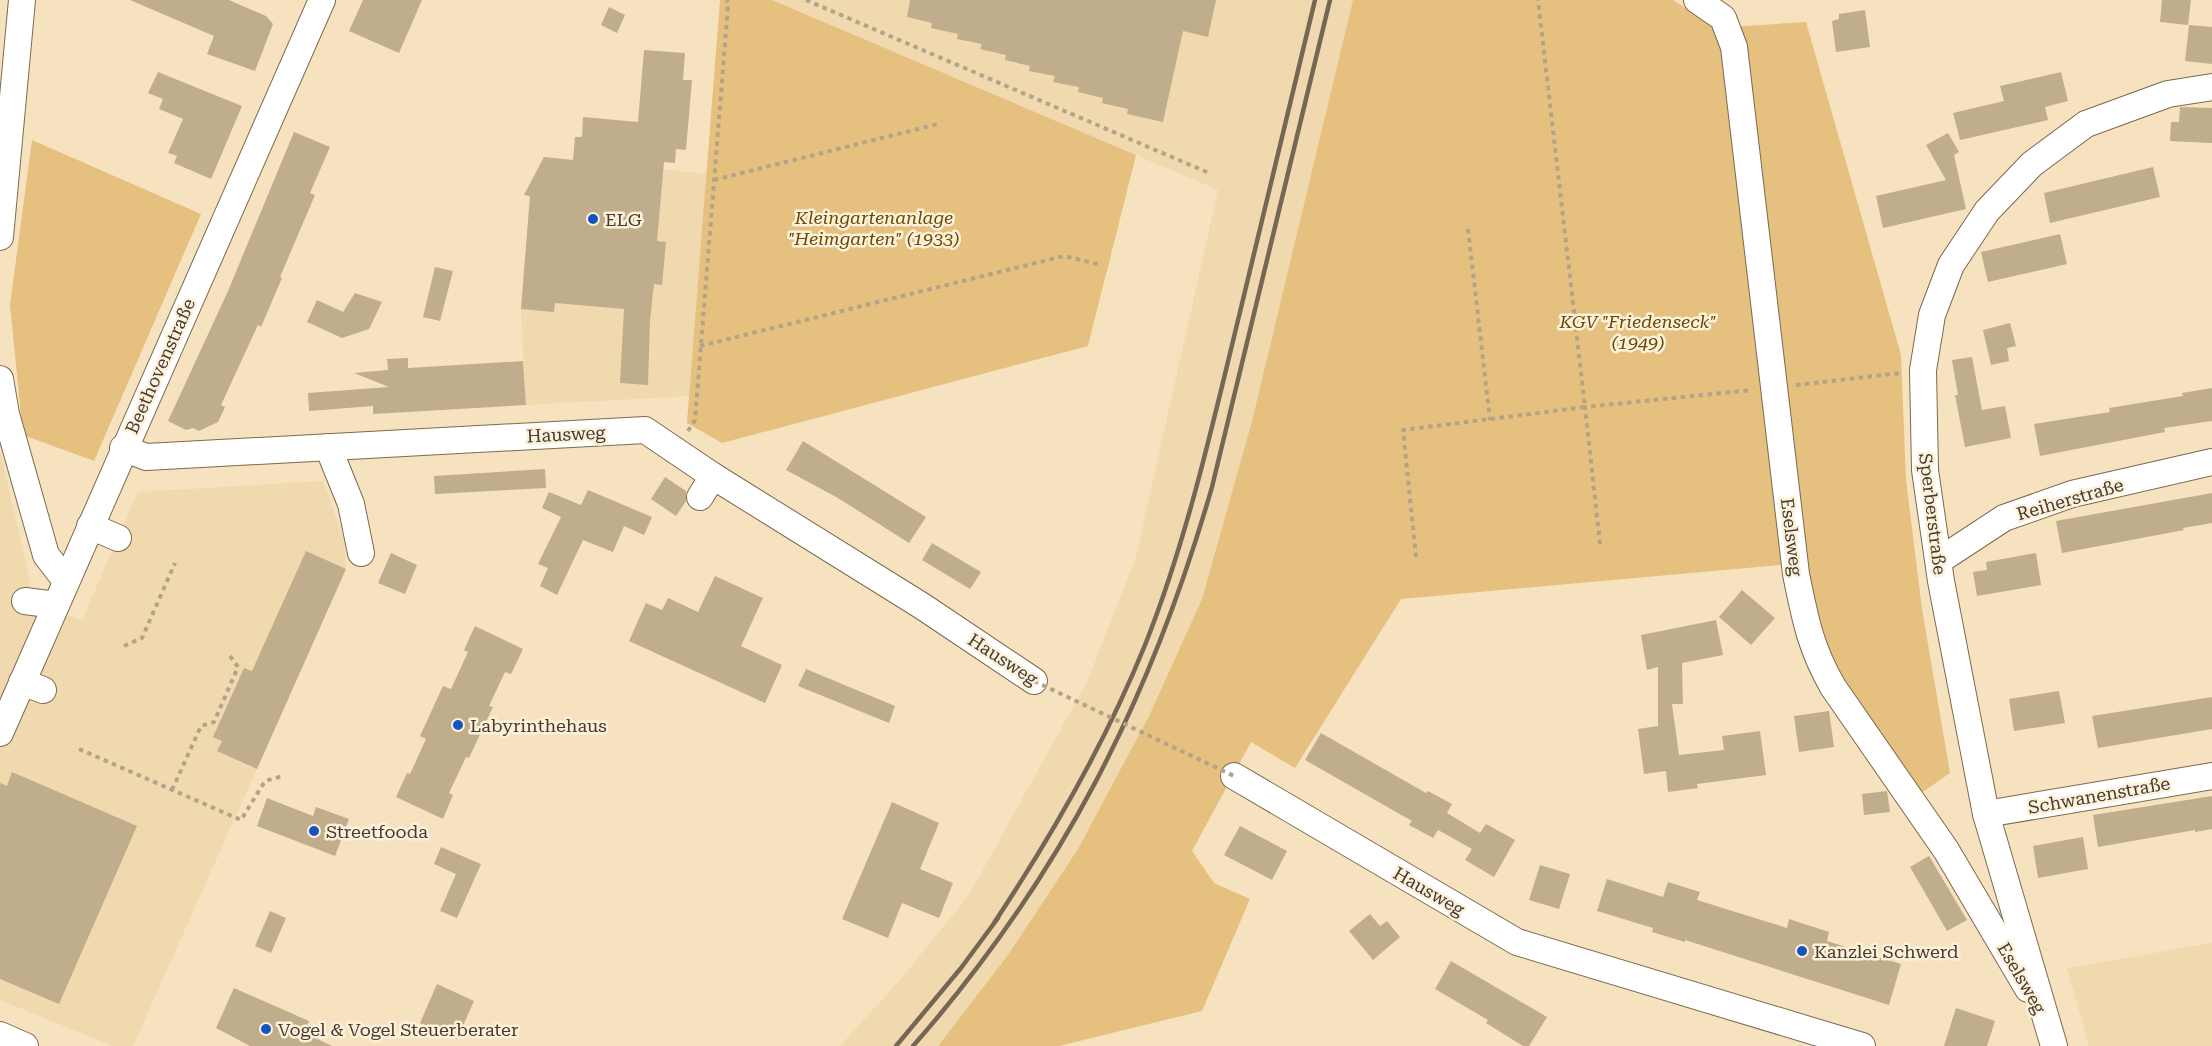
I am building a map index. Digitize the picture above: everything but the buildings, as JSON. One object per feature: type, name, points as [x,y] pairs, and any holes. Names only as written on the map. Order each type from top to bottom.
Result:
[{"type":"street","points":[[0,237],[22,0]]},
{"type":"street","name":"Eselsweg","points":[[1697,0],[1723,18],[1734,47],[1796,574],[1807,629],[1818,661],[1833,687],[1946,850],[2051,1034]]},
{"type":"street","name":"Beethovenstraße","points":[[0,733],[32,686],[56,604],[314,2]]},
{"type":"street","name":"Sperberstraße","points":[[2051,1034],[1986,814],[1941,581],[1940,561],[1924,470],[1923,370],[1932,315],[1952,265],[1987,211],[2024,171],[2086,124],[2168,94],[2212,87]]},
{"type":"street","points":[[0,379],[6,414],[46,555],[66,581]]},
{"type":"street","name":"Hausweg","points":[[123,448],[146,457],[645,430],[713,476],[922,606],[1034,681]]},
{"type":"street","points":[[328,447],[351,504],[361,553]]},
{"type":"street","name":"Reiherstraße","points":[[1940,561],[2004,518],[2072,494],[2212,462]]},
{"type":"street","points":[[700,498],[713,476]]},
{"type":"street","points":[[90,526],[118,538]]},
{"type":"street","points":[[25,601],[56,604]]},
{"type":"street","name":"Hausweg","points":[[1234,776],[1517,942],[1862,1046]]},
{"type":"street","name":"Schwanenstraße","points":[[1986,814],[2212,776]]},
{"type":"street","points":[[0,1035],[25,1046]]},
{"type":"path","points":[[676,451],[694,420],[727,0]]},
{"type":"path","points":[[806,0],[1209,173]]},
{"type":"path","points":[[1538,0],[1600,544]]},
{"type":"path","points":[[714,180],[938,124]]},
{"type":"path","points":[[1468,229],[1490,420]]},
{"type":"path","points":[[700,346],[1064,256],[1102,265]]},
{"type":"path","points":[[1416,557],[1402,430],[1586,407]]},
{"type":"path","points":[[124,646],[142,638],[175,563]]},
{"type":"path","points":[[172,790],[201,726],[214,722],[238,667],[230,656]]},
{"type":"path","name":"Hausweg","points":[[1034,681],[1234,776]]},
{"type":"path","points":[[80,749],[241,820],[265,781],[283,776]]},
{"type":"shaded area","points":[[772,0],[1353,0],[1252,421],[1202,599],[1149,716],[1078,849],[1008,955],[938,1046],[840,1046],[900,980],[969,895],[1088,680],[1136,557],[1218,190]]},
{"type":"shaded area","points":[[544,157],[707,174],[689,396],[526,405],[521,309],[530,196],[524,195]]},
{"type":"shaded area","points":[[0,451],[31,584],[25,601],[82,620],[138,492],[323,481],[345,543],[346,569],[133,1046],[113,1046],[0,1000]]},
{"type":"shaded area","points":[[2212,943],[2212,1046],[2089,1046],[2067,968]]},
{"type":"green space","name":"Kleingartenanlage \"Heimgarten\" (1933)","points":[[720,0],[772,0],[1136,155],[1088,346],[722,443],[687,423]]},
{"type":"green space","name":"KGV \"Friedenseck\" (1949)","points":[[1353,0],[1673,0],[1715,28],[1806,22],[1901,355],[1906,480],[1922,609],[1950,773],[1917,796],[1824,646],[1802,563],[1401,599],[1295,768],[1251,742],[1192,851],[1214,883],[1250,899],[1202,1011],[1059,1046],[938,1046],[1008,955],[1078,849],[1149,716],[1202,599],[1252,421]]},
{"type":"green space","points":[[32,140],[201,214],[94,461],[23,435],[10,305]]},
{"type":"railway","points":[[994,923],[1077,788],[1113,718],[1145,645],[1172,571],[1204,457],[1315,0]]},
{"type":"railway","points":[[913,1046],[966,983],[1013,918],[1056,852],[1095,783],[1129,713],[1160,640],[1188,565],[1212,487],[1330,0]]},
{"type":"railway","points":[[896,1046],[961,968],[998,918]]},
{"type":"place","name":"ELG","points":[[593,219]]},
{"type":"place","name":"Labyrinthehaus","points":[[458,725]]},
{"type":"place","name":"Streetfooda","points":[[314,831]]},
{"type":"place","name":"Kanzlei Schwerd","points":[[1802,951]]},
{"type":"place","name":"Vogel & Vogel Steuerberater","points":[[266,1029]]}]
